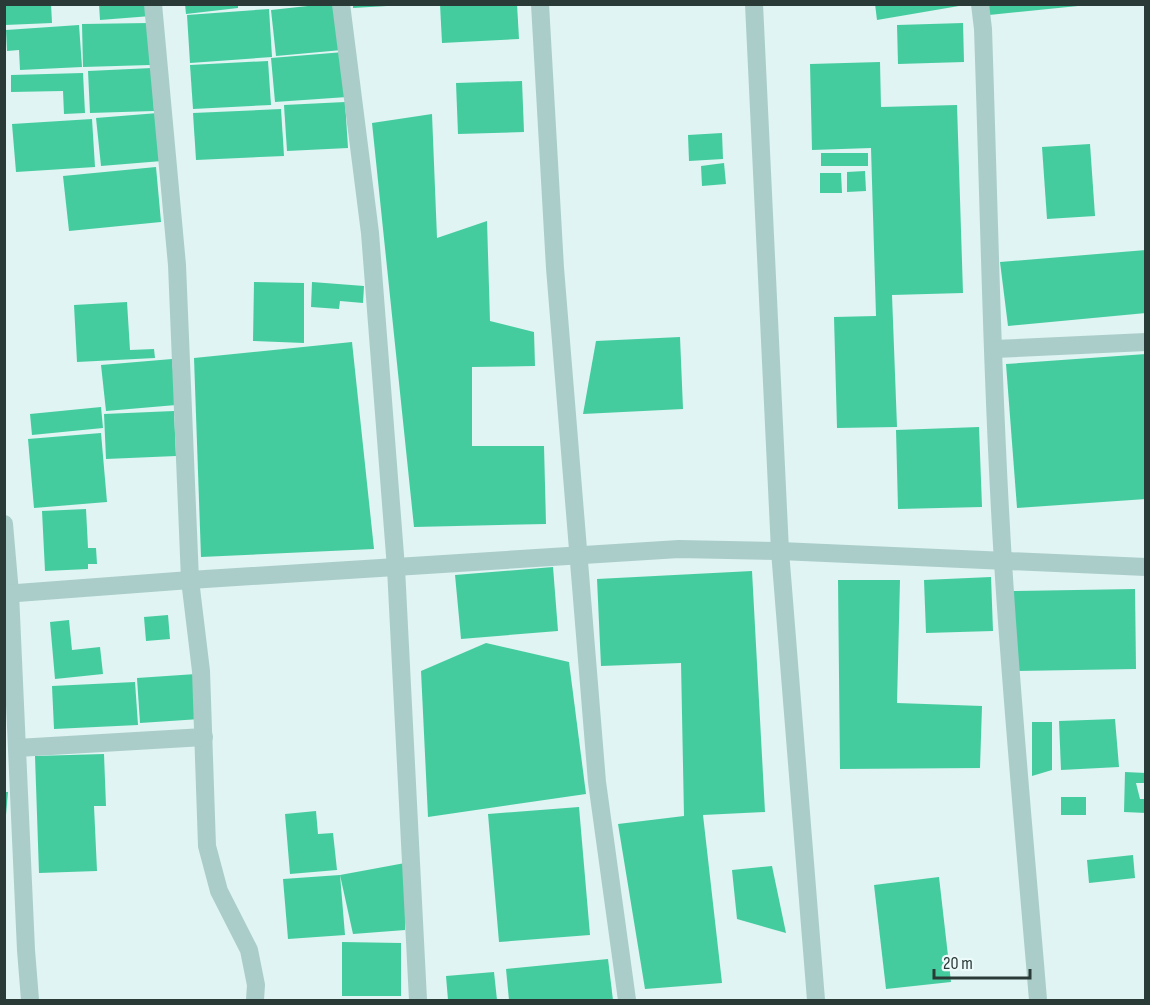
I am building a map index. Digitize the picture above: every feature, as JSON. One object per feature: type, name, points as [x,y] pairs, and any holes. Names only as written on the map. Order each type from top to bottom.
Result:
[{"type":"street","points":[[153,4],[177,265],[190,580],[201,671],[207,846],[219,891],[249,950],[256,985],[255,1000]]},
{"type":"street","points":[[341,4],[370,233],[396,568],[418,1000]]},
{"type":"street","points":[[540,4],[555,268],[597,782],[627,1000]]},
{"type":"street","points":[[754,4],[780,551],[816,1000]]},
{"type":"street","points":[[980,4],[983,29],[1003,561],[1038,1000]]},
{"type":"street","points":[[994,349],[1146,342]]},
{"type":"street","points":[[4,524],[30,1000]]},
{"type":"street","points":[[7,594],[679,549],[780,551],[1146,567]]},
{"type":"street","points":[[17,748],[204,737]]},
{"type":"building","points":[[4,4],[51,4],[52,23],[5,25]]},
{"type":"building","points":[[99,4],[150,4],[151,16],[100,20]]},
{"type":"building","points":[[185,4],[238,4],[238,8],[186,14]]},
{"type":"building","points":[[338,4],[342,50],[276,56],[271,10]]},
{"type":"building","points":[[353,4],[387,4],[387,6],[353,8]]},
{"type":"building","points":[[440,4],[517,4],[519,39],[442,43]]},
{"type":"building","points":[[875,4],[958,4],[959,6],[877,20]]},
{"type":"building","points":[[988,4],[1078,4],[1078,6],[989,15]]},
{"type":"building","points":[[269,9],[272,57],[190,63],[187,15]]},
{"type":"building","points":[[149,23],[150,65],[83,67],[82,24]]},
{"type":"building","points":[[963,23],[964,62],[898,64],[897,25]]},
{"type":"building","points":[[79,25],[82,67],[20,70],[19,50],[7,51],[6,30]]},
{"type":"building","points":[[344,52],[347,97],[275,102],[271,58]]},
{"type":"building","points":[[268,61],[271,105],[193,109],[190,65]]},
{"type":"building","points":[[880,62],[881,107],[957,105],[963,293],[892,295],[897,427],[837,428],[834,317],[876,316],[871,148],[812,150],[810,64]]},
{"type":"building","points":[[152,68],[154,111],[90,113],[88,71]]},
{"type":"building","points":[[83,73],[85,113],[64,114],[63,91],[11,92],[11,75]]},
{"type":"building","points":[[522,81],[524,132],[458,134],[456,83]]},
{"type":"building","points":[[345,102],[348,148],[287,151],[284,105]]},
{"type":"building","points":[[281,109],[284,156],[196,160],[193,113]]},
{"type":"building","points":[[158,113],[162,161],[101,166],[96,118]]},
{"type":"building","points":[[432,114],[437,238],[487,221],[490,321],[534,332],[535,366],[472,367],[472,446],[544,446],[546,524],[414,527],[372,123]]},
{"type":"building","points":[[92,119],[95,167],[16,172],[12,124]]},
{"type":"building","points":[[722,133],[723,159],[689,161],[688,135]]},
{"type":"building","points":[[1090,144],[1095,216],[1047,219],[1042,147]]},
{"type":"building","points":[[821,153],[868,153],[868,166],[821,166]]},
{"type":"building","points":[[724,163],[726,184],[702,186],[701,166]]},
{"type":"building","points":[[156,167],[161,222],[69,231],[63,176]]},
{"type":"building","points":[[865,171],[866,191],[847,192],[847,172]]},
{"type":"building","points":[[820,173],[841,173],[842,193],[820,193]]},
{"type":"building","points":[[1146,250],[1146,313],[1008,326],[1000,262]]},
{"type":"building","points":[[254,282],[304,283],[304,343],[253,341]]},
{"type":"building","points":[[312,282],[364,286],[363,303],[340,301],[339,309],[311,307]]},
{"type":"building","points":[[127,302],[130,350],[154,349],[155,358],[77,362],[74,305]]},
{"type":"building","points":[[680,337],[683,409],[583,414],[596,341]]},
{"type":"building","points":[[352,342],[374,549],[201,557],[194,358]]},
{"type":"building","points":[[1146,354],[1146,499],[1017,508],[1006,364]]},
{"type":"building","points":[[172,359],[176,405],[106,411],[101,365]]},
{"type":"building","points":[[101,407],[103,428],[32,435],[30,414]]},
{"type":"building","points":[[174,411],[176,456],[106,459],[104,414]]},
{"type":"building","points":[[979,427],[982,507],[898,509],[896,430]]},
{"type":"building","points":[[101,433],[107,502],[34,508],[28,439]]},
{"type":"building","points":[[86,509],[88,548],[96,548],[97,564],[88,564],[88,569],[45,571],[42,511]]},
{"type":"building","points":[[553,567],[558,631],[461,639],[455,575]]},
{"type":"building","points":[[752,571],[765,812],[703,815],[722,983],[645,989],[618,824],[684,816],[681,663],[601,666],[597,579]]},
{"type":"building","points":[[991,577],[993,631],[926,633],[924,580]]},
{"type":"building","points":[[838,580],[900,580],[897,703],[982,706],[980,768],[840,769]]},
{"type":"building","points":[[1135,589],[1136,669],[1013,671],[1012,591]]},
{"type":"building","points":[[168,615],[170,639],[146,641],[144,617]]},
{"type":"building","points":[[69,620],[72,650],[100,647],[103,674],[55,679],[50,622]]},
{"type":"building","points":[[486,643],[569,662],[586,794],[428,817],[421,671]]},
{"type":"building","points":[[196,674],[200,719],[140,723],[137,678]]},
{"type":"building","points":[[135,682],[138,725],[54,729],[52,686]]},
{"type":"building","points":[[1115,719],[1119,767],[1061,770],[1059,721]]},
{"type":"building","points":[[1032,722],[1052,722],[1052,770],[1032,776]]},
{"type":"building","points":[[104,754],[106,806],[94,806],[97,871],[39,873],[35,756]]},
{"type":"building","points":[[1125,772],[1146,773],[1146,783],[1136,783],[1140,799],[1146,799],[1146,813],[1124,812]]},
{"type":"building","points":[[4,792],[8,792],[6,815],[4,815]]},
{"type":"building","points":[[1061,797],[1086,797],[1086,815],[1061,815]]},
{"type":"building","points":[[579,807],[590,935],[499,942],[488,814]]},
{"type":"building","points":[[316,811],[318,834],[333,833],[337,870],[290,874],[285,814]]},
{"type":"building","points":[[1133,855],[1135,878],[1089,883],[1087,860]]},
{"type":"building","points":[[405,863],[405,930],[353,934],[340,875]]},
{"type":"building","points":[[772,866],[786,933],[737,919],[732,870]]},
{"type":"building","points":[[340,875],[345,935],[288,939],[283,879]]},
{"type":"building","points":[[939,877],[951,982],[886,989],[874,885]]},
{"type":"building","points":[[342,942],[401,943],[401,996],[342,996]]},
{"type":"building","points":[[608,959],[613,1000],[509,1000],[506,969]]},
{"type":"building","points":[[494,972],[497,1000],[448,1000],[446,976]]}]
